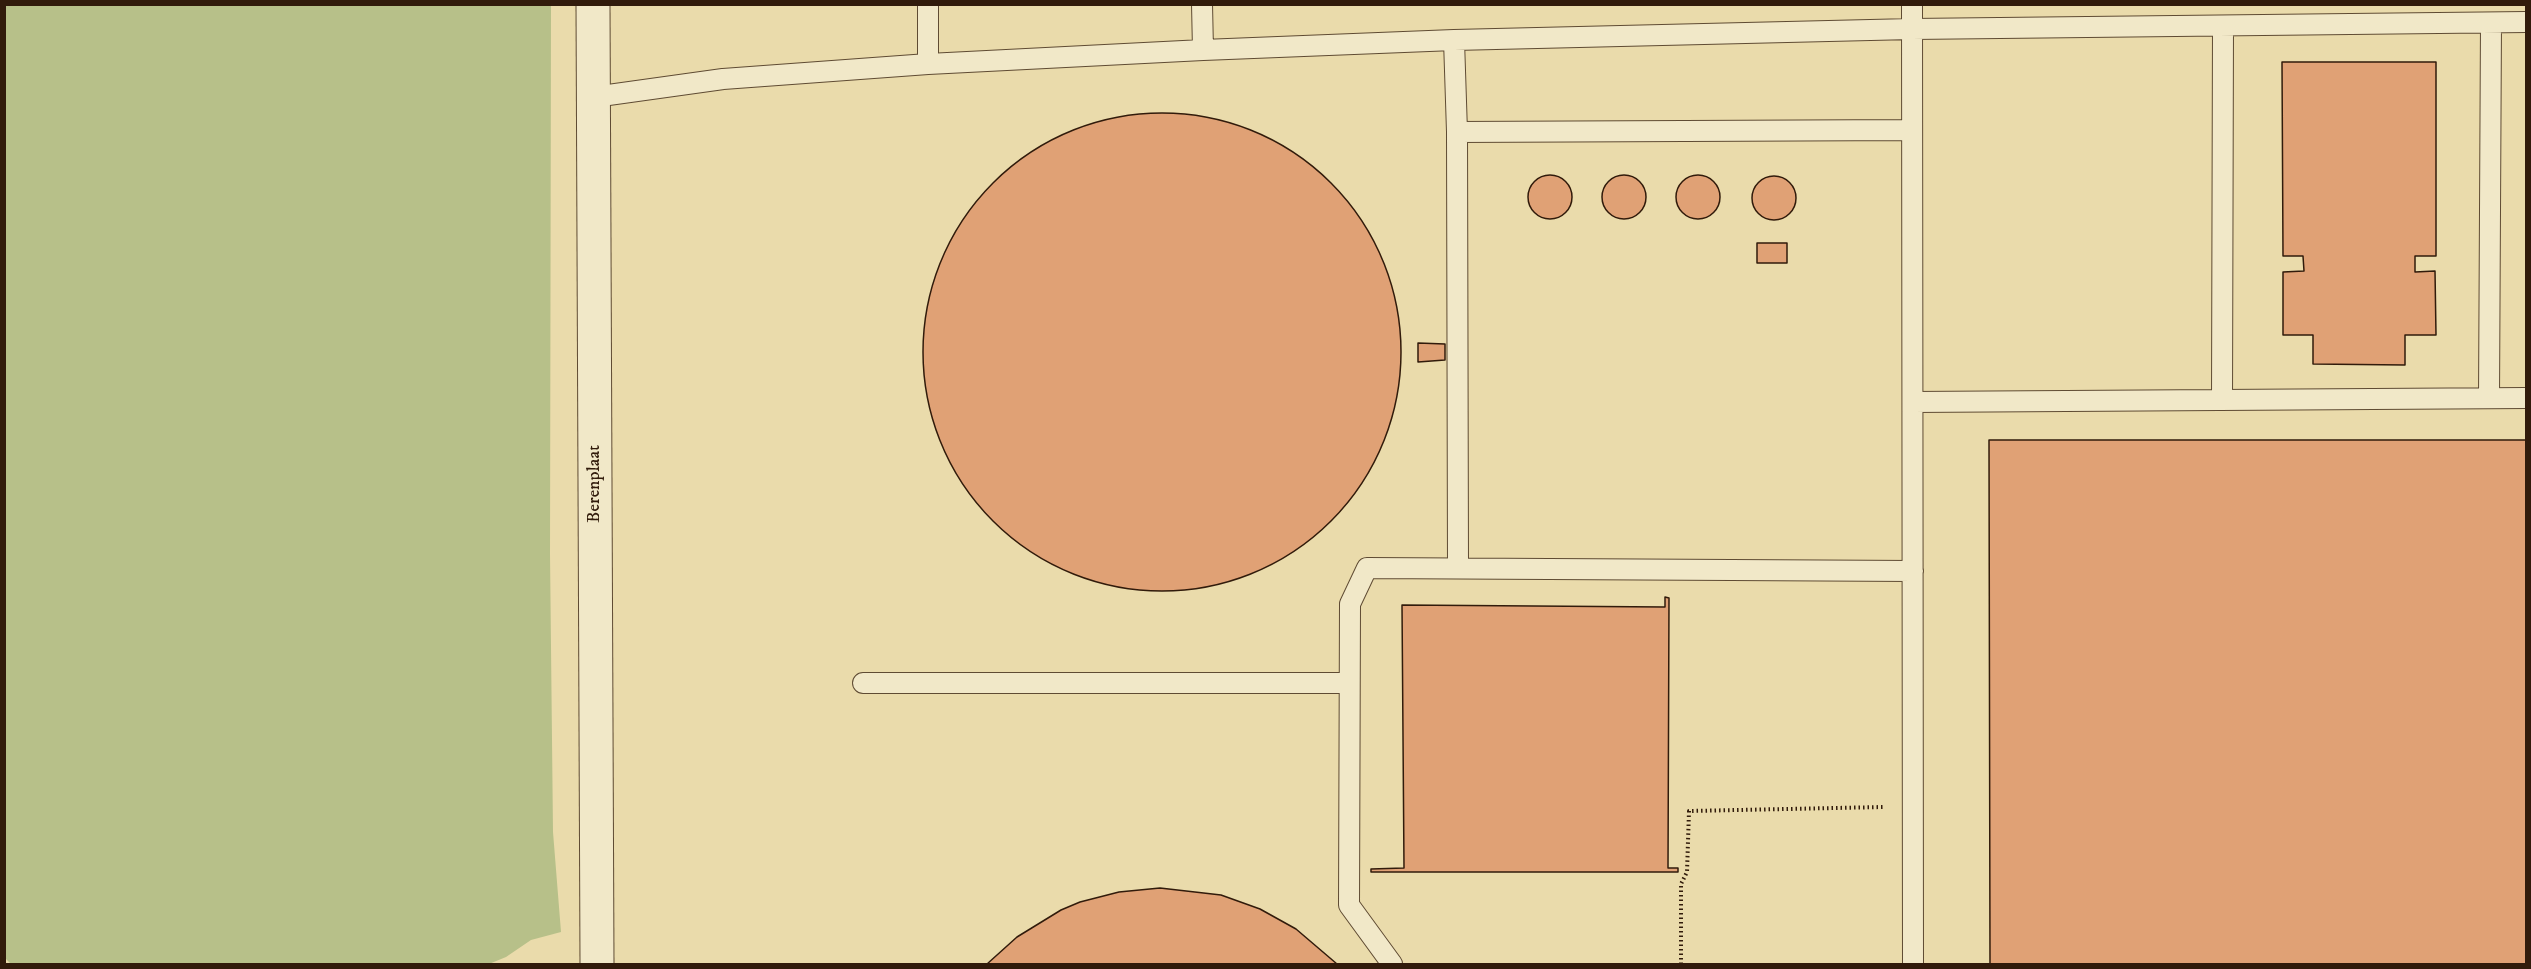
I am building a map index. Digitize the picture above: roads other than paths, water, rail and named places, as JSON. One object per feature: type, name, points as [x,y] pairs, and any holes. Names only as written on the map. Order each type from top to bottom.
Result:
[{"type":"street","name":"Berenplaat","points":[[593,4],[597,964]]},
{"type":"lane","points":[[928,4],[928,64]]},
{"type":"lane","points":[[1202,4],[1203,50]]},
{"type":"lane","points":[[1912,4],[1913,964]]},
{"type":"lane","points":[[594,97],[723,79],[928,64],[1454,40],[1912,29],[2526,22]]},
{"type":"lane","points":[[2489,398],[2491,23]]},
{"type":"lane","points":[[2222,400],[2223,26]]},
{"type":"lane","points":[[1454,40],[1457,132],[1458,567]]},
{"type":"lane","points":[[1457,132],[1912,130]]},
{"type":"lane","points":[[1913,402],[2526,398]]},
{"type":"lane","points":[[1392,964],[1348,905],[1350,604],[1367,568],[1913,571]]},
{"type":"lane","points":[[863,683],[1349,683]]}]
